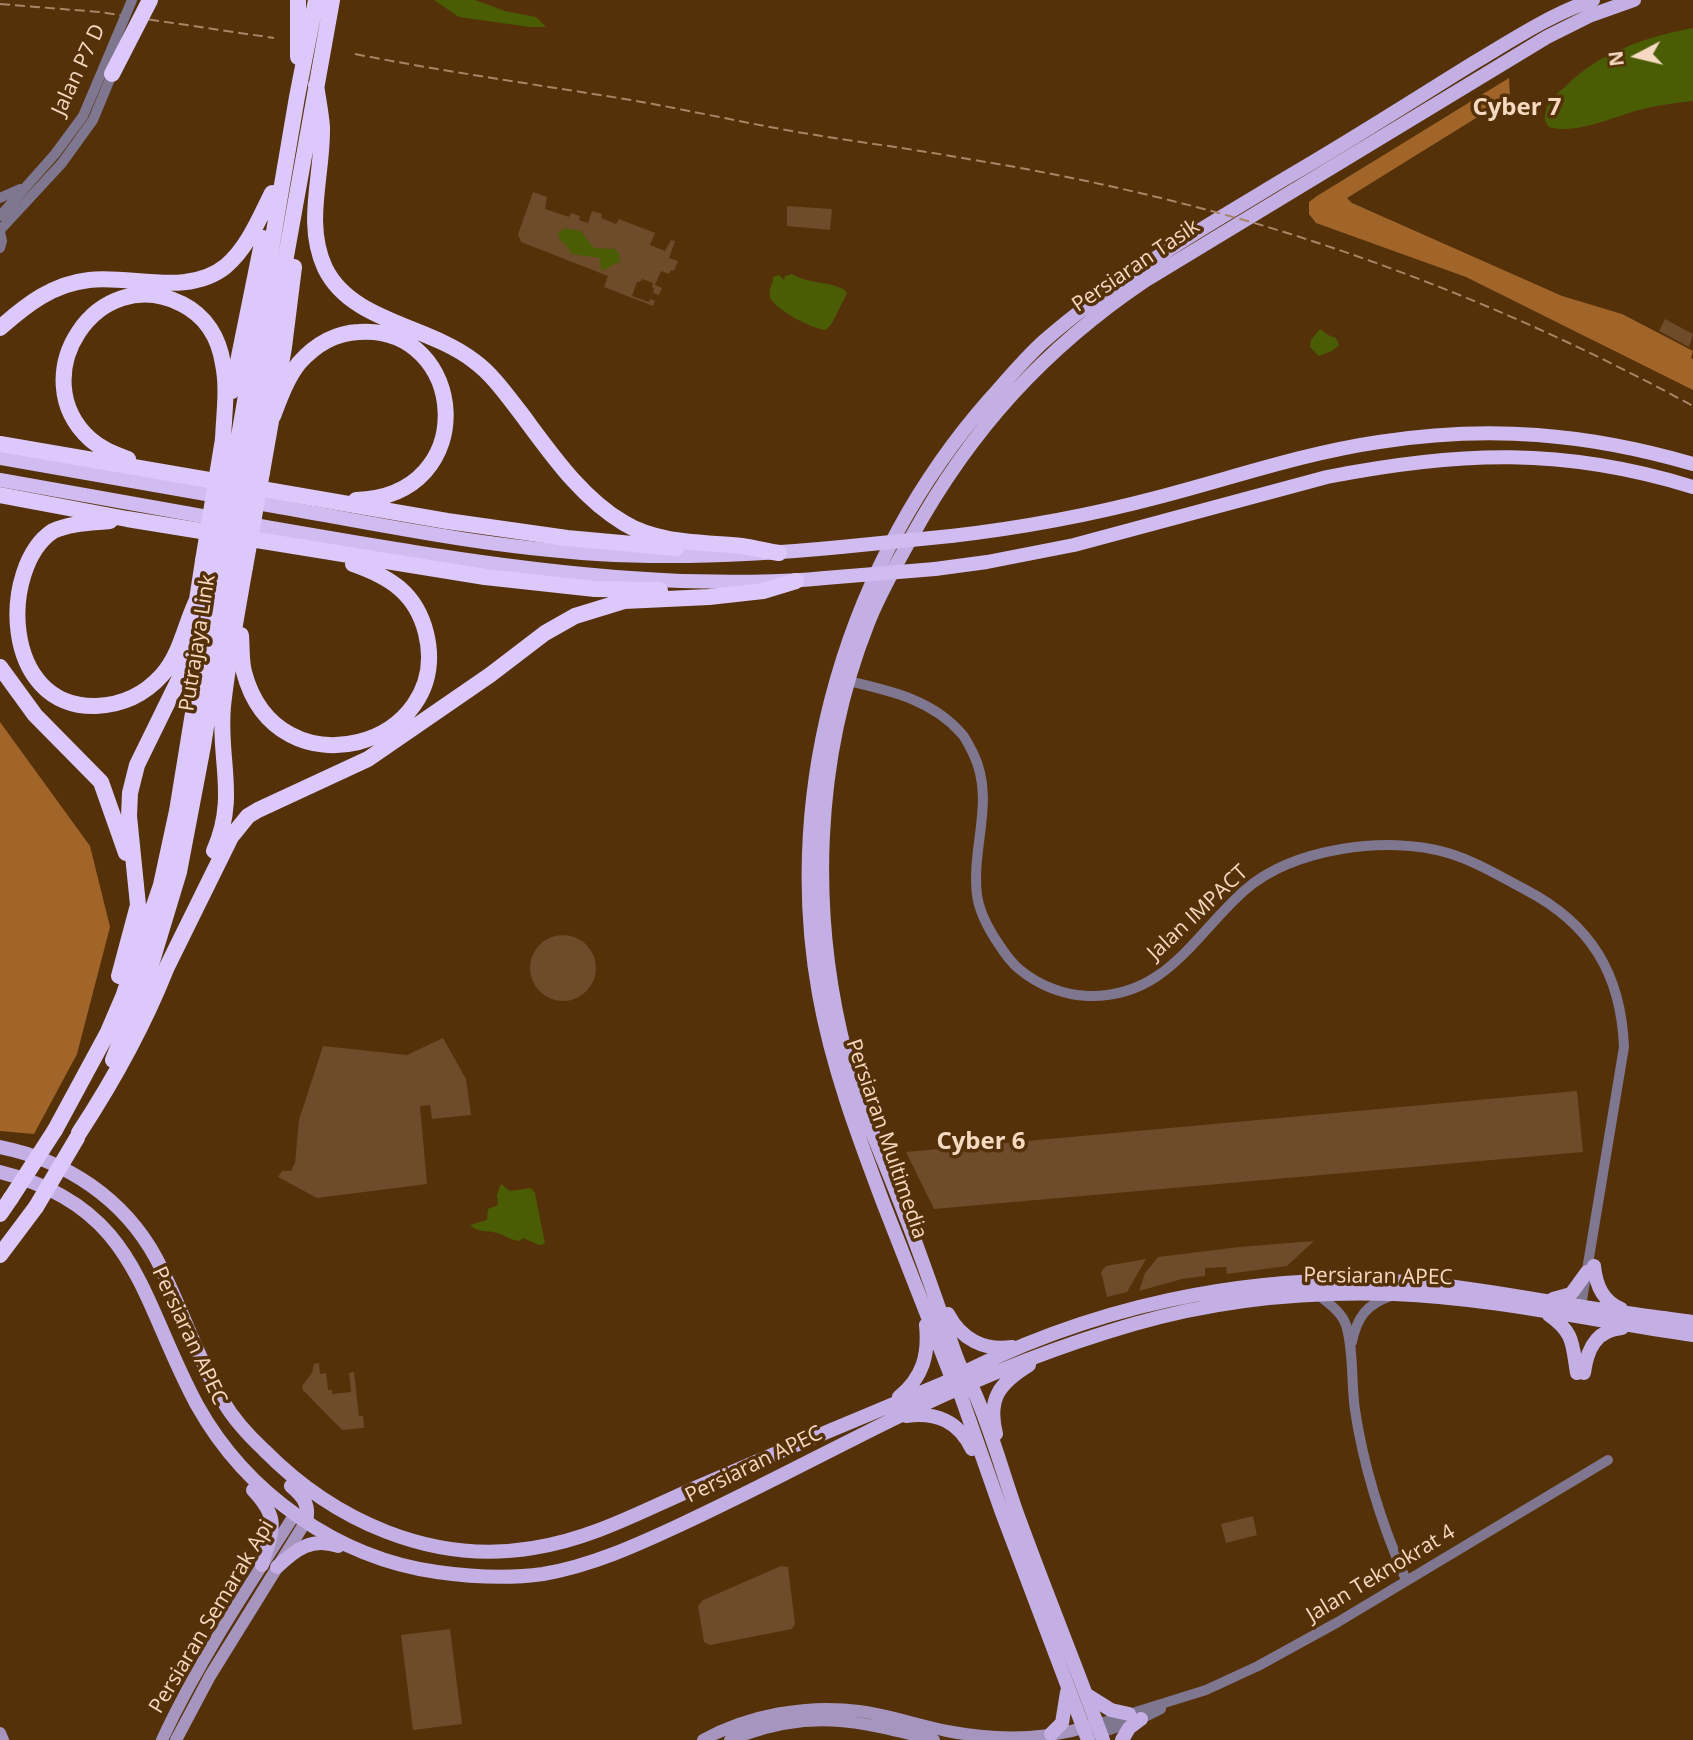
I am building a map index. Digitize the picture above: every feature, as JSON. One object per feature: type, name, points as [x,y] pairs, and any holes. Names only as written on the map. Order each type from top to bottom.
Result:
[{"type":"highway","points":[[107,72],[150,0]]},
{"type":"highway","points":[[297,97],[298,0]]},
{"type":"highway","name":"Putrajaya Link","points":[[0,1214],[82,1083],[116,1012],[144,938],[169,853],[224,567],[289,144],[316,0]]},
{"type":"highway","name":"Putrajaya Link","points":[[239,478],[295,209],[332,0]]},
{"type":"highway","points":[[316,85],[321,127],[315,227],[324,266],[338,289],[368,311],[436,337],[478,363],[504,391],[572,479],[603,509],[625,524],[647,534],[668,538],[779,553]]},
{"type":"highway","points":[[119,976],[138,905],[129,816],[132,786],[142,754],[186,667],[223,439],[242,341],[272,193],[289,144]]},
{"type":"highway","points":[[0,328],[37,298],[60,287],[87,280],[179,283],[214,274],[246,244],[272,193]]},
{"type":"highway","points":[[162,977],[219,840],[227,809],[223,708],[279,376],[298,235],[295,209]]},
{"type":"highway","points":[[149,468],[95,443],[76,422],[68,402],[65,381],[71,343],[78,331],[97,312],[118,300],[141,295],[166,298],[187,306],[198,314],[213,332],[223,364],[223,439]]},
{"type":"highway","points":[[273,416],[299,363],[323,342],[347,333],[371,331],[409,344],[436,375],[446,404],[446,429],[438,454],[430,466],[399,491],[370,499],[326,500]]},
{"type":"highway","points":[[0,458],[444,535],[596,554],[676,557],[779,553],[951,536],[1086,515],[1317,454],[1412,438],[1505,433],[1550,435],[1613,444],[1693,464]]},
{"type":"highway","points":[[0,444],[554,536],[704,550],[733,556]]},
{"type":"highway","points":[[0,480],[462,560],[556,573],[729,583],[796,581],[986,562],[1074,545],[1327,477],[1441,459],[1518,456],[1564,459],[1638,472],[1693,488]]},
{"type":"highway","points":[[0,495],[127,519],[485,577],[594,589],[685,590],[729,583]]},
{"type":"highway","points":[[127,519],[72,525],[55,530],[32,543],[12,569],[6,585],[2,617],[7,645],[20,673],[40,692],[65,702],[89,706],[116,704],[148,689],[165,672],[179,646],[188,616],[198,598]]},
{"type":"highway","points":[[239,606],[242,659],[248,684],[263,712],[283,731],[305,742],[347,746],[372,739],[404,717],[417,697],[425,676],[427,639],[419,614],[408,597],[391,580],[318,551]]},
{"type":"highway","name":"Putrajaya Link","points":[[0,1255],[36,1207],[78,1136],[139,996],[179,872],[203,746],[224,567]]},
{"type":"highway","points":[[78,1136],[115,1077],[231,837],[248,816],[265,805],[368,760],[545,633],[575,616],[624,601],[709,597],[762,591],[796,581]]},
{"type":"highway","points":[[0,667],[36,715],[96,776],[105,791],[127,855],[133,883],[132,916],[119,976],[116,1012]]},
{"type":"main road","name":"Persiaran Tasik","points":[[816,860],[813,795],[822,729],[841,661],[865,600],[912,504],[933,471],[959,435],[1018,367],[1041,343],[1088,304],[1134,272],[1510,41],[1570,6],[1592,0]]},
{"type":"main road","name":"Persiaran Tasik","points":[[816,860],[831,761],[848,681],[868,623],[882,590],[923,517],[971,442],[1017,386],[1089,321],[1157,273],[1547,37],[1589,16],[1634,0]]},
{"type":"main road","name":"Persiaran Multimedia","points":[[816,860],[831,984],[843,1042],[869,1123],[907,1220]]},
{"type":"main road","name":"Persiaran Multimedia","points":[[816,860],[811,925],[818,992],[831,1048],[858,1134],[923,1306]]},
{"type":"main road","name":"Persiaran APEC","points":[[0,1147],[30,1154],[71,1173],[111,1201],[136,1227],[163,1272],[213,1383],[241,1427],[283,1469],[343,1513],[384,1532],[418,1543],[464,1550],[513,1551],[562,1542],[609,1527],[699,1486],[888,1414]]},
{"type":"main road","name":"Persiaran APEC","points":[[0,1172],[38,1183],[68,1199],[94,1219],[118,1244],[139,1278],[190,1391],[207,1422],[245,1471],[265,1491],[366,1553],[408,1568],[464,1576],[521,1576],[558,1571],[602,1558],[662,1533],[888,1414],[1096,1320],[1175,1298],[1311,1280],[1410,1282],[1583,1313],[1637,1327],[1693,1335]]},
{"type":"main road","points":[[907,1220],[953,1325],[965,1336],[978,1344],[996,1348],[1047,1344]]},
{"type":"main road","points":[[907,1220],[1001,1510],[1067,1683],[1091,1735]]},
{"type":"main road","points":[[1630,1313],[1612,1305],[1603,1296],[1590,1269],[1571,1294],[1541,1306],[1568,1331],[1581,1373],[1596,1338],[1610,1330],[1637,1327]]},
{"type":"main road","name":"Persiaran APEC","points":[[1047,1344],[1169,1315],[1317,1294],[1397,1294],[1541,1306]]},
{"type":"main road","points":[[923,1306],[961,1381],[1023,1528],[1086,1694],[1091,1735]]},
{"type":"main road","points":[[888,1414],[913,1385],[923,1368],[927,1339],[923,1306]]},
{"type":"main road","name":"Persiaran APEC","points":[[1583,1313],[1630,1313],[1693,1322]]},
{"type":"main road","points":[[1023,1528],[994,1427],[994,1404],[996,1395],[1004,1384],[1047,1344]]},
{"type":"main road","points":[[888,1414],[924,1414],[944,1418],[955,1424],[968,1440],[1001,1510]]},
{"type":"main road","points":[[207,1422],[228,1460],[267,1506],[272,1516],[272,1527],[262,1565]]},
{"type":"main road","points":[[241,1427],[262,1460],[302,1496],[303,1514],[323,1509],[355,1526],[384,1532]]},
{"type":"main road","name":"Persiaran Semarak Api","points":[[162,1740],[185,1694],[262,1565],[303,1514]]},
{"type":"main road","name":"Persiaran Semarak Api","points":[[176,1740],[198,1695],[277,1567],[303,1514]]},
{"type":"main road","points":[[277,1567],[294,1551],[312,1543],[323,1542],[366,1553]]},
{"type":"main road","points":[[1051,1734],[1060,1726],[1064,1715],[1067,1683]]},
{"type":"main road","points":[[1086,1694],[1111,1710],[1135,1717],[1122,1740]]},
{"type":"main road","points":[[183,1740],[198,1695]]},
{"type":"main road","points":[[703,1740],[726,1729],[765,1717],[831,1709],[874,1713],[976,1736],[1011,1738],[1051,1734],[1091,1735]]},
{"type":"main road","points":[[730,1740],[790,1723],[829,1720],[885,1726],[934,1740]]},
{"type":"main road","points":[[0,1733],[3,1740]]},
{"type":"street","name":"Jalan P7 D","points":[[0,231],[62,163],[93,120],[132,0]]},
{"type":"street","name":"Jalan P7 D","points":[[0,216],[55,154],[83,116],[143,0]]},
{"type":"street","points":[[0,198],[27,186]]},
{"type":"street","points":[[0,231],[0,248]]},
{"type":"street","name":"Jalan IMPACT","points":[[848,681],[920,701],[964,735],[976,760],[983,785],[984,812],[976,862],[977,897],[983,915],[1005,955],[1013,964],[1039,983],[1060,991],[1098,995],[1149,983],[1178,960],[1255,882],[1282,868],[1323,853],[1362,846],[1377,844],[1419,847],[1448,853],[1476,864],[1554,907],[1573,922],[1608,970],[1623,1018],[1624,1047],[1583,1313]]},
{"type":"street","points":[[1317,1294],[1343,1318],[1364,1459],[1385,1530],[1406,1580]]},
{"type":"street","points":[[1350,1352],[1354,1329],[1362,1314],[1373,1304],[1397,1294]]},
{"type":"street","name":"Jalan Teknokrat 4","points":[[1091,1735],[1206,1690],[1258,1666],[1320,1633],[1608,1460]]},
{"type":"shaded area","points":[[434,0],[475,0],[505,11],[536,17],[546,27],[459,17]]},
{"type":"shaded area","points":[[1693,28],[1693,101],[1646,108],[1571,129],[1549,127],[1545,121],[1546,109],[1554,97],[1594,64],[1641,41]]},
{"type":"shaded area","points":[[1509,78],[1510,97],[1347,198],[1352,203],[1562,296],[1622,314],[1693,351],[1693,390],[1466,277],[1316,223],[1309,214],[1309,202],[1317,196]]},
{"type":"shaded area","points":[[533,192],[547,197],[545,209],[569,217],[571,213],[588,223],[592,211],[602,214],[601,218],[616,224],[619,219],[655,233],[650,245],[665,251],[671,240],[675,241],[669,258],[678,261],[674,271],[671,270],[669,274],[661,271],[655,285],[662,288],[659,295],[653,293],[653,283],[642,279],[637,282],[632,296],[649,302],[650,299],[655,301],[653,306],[604,287],[608,276],[521,242],[518,234]]},
{"type":"shaded area","points":[[787,206],[832,209],[830,230],[787,226]]},
{"type":"shaded area","points":[[565,228],[581,231],[594,248],[616,249],[620,255],[619,262],[601,271],[600,258],[572,254],[560,241],[558,233]]},
{"type":"shaded area","points":[[792,274],[839,287],[847,293],[826,330],[796,319],[771,299],[773,277],[779,275],[784,280],[785,276]]},
{"type":"shaded area","points":[[1665,319],[1693,334],[1689,347],[1659,331]]},
{"type":"shaded area","points":[[1320,329],[1336,338],[1339,345],[1319,356],[1310,347],[1311,340]]},
{"type":"shaded area","points":[[0,722],[90,846],[110,927],[77,1054],[34,1134],[0,1131]]},
{"type":"shaded area","points":[[556,935],[570,935],[582,940],[591,949],[596,968],[594,981],[587,992],[570,1001],[556,1001],[544,996],[535,987],[530,975],[530,961],[535,949],[544,940]]},
{"type":"shaded area","points":[[443,1038],[466,1079],[471,1115],[432,1119],[430,1105],[420,1106],[427,1184],[317,1198],[278,1177],[282,1171],[291,1171],[295,1163],[299,1120],[323,1046],[407,1055]]},
{"type":"shaded area","points":[[1577,1091],[1583,1152],[934,1209],[906,1152]]},
{"type":"shaded area","points":[[501,1184],[510,1191],[531,1188],[535,1193],[545,1244],[539,1245],[523,1238],[519,1241],[470,1225],[487,1220],[488,1209],[498,1205],[497,1195]]},
{"type":"shaded area","points":[[1314,1241],[1287,1266],[1227,1274],[1226,1267],[1205,1268],[1205,1276],[1182,1279],[1139,1291],[1145,1273],[1158,1257]]},
{"type":"shaded area","points":[[1146,1259],[1127,1292],[1107,1297],[1101,1272],[1106,1266]]},
{"type":"shaded area","points":[[319,1363],[320,1374],[326,1373],[328,1390],[332,1390],[332,1394],[351,1392],[349,1373],[354,1372],[359,1416],[363,1416],[364,1428],[342,1430],[303,1390],[302,1386],[312,1373],[314,1364]]},
{"type":"shaded area","points":[[1253,1516],[1257,1535],[1226,1543],[1221,1524]]},
{"type":"shaded area","points":[[781,1566],[788,1567],[795,1624],[792,1629],[710,1645],[704,1642],[698,1606],[703,1600]]},
{"type":"shaded area","points":[[450,1629],[462,1724],[413,1730],[401,1635]]},
{"type":"railway","points":[[0,4],[99,12],[274,38]]},
{"type":"railway","points":[[355,54],[631,100],[803,133],[1005,165],[1189,205],[1317,243],[1427,282],[1589,352],[1693,406]]},
{"type":"district","name":"Cyber 7","points":[[1517,108]]},
{"type":"district","name":"Cyber 6","points":[[981,1142]]}]
